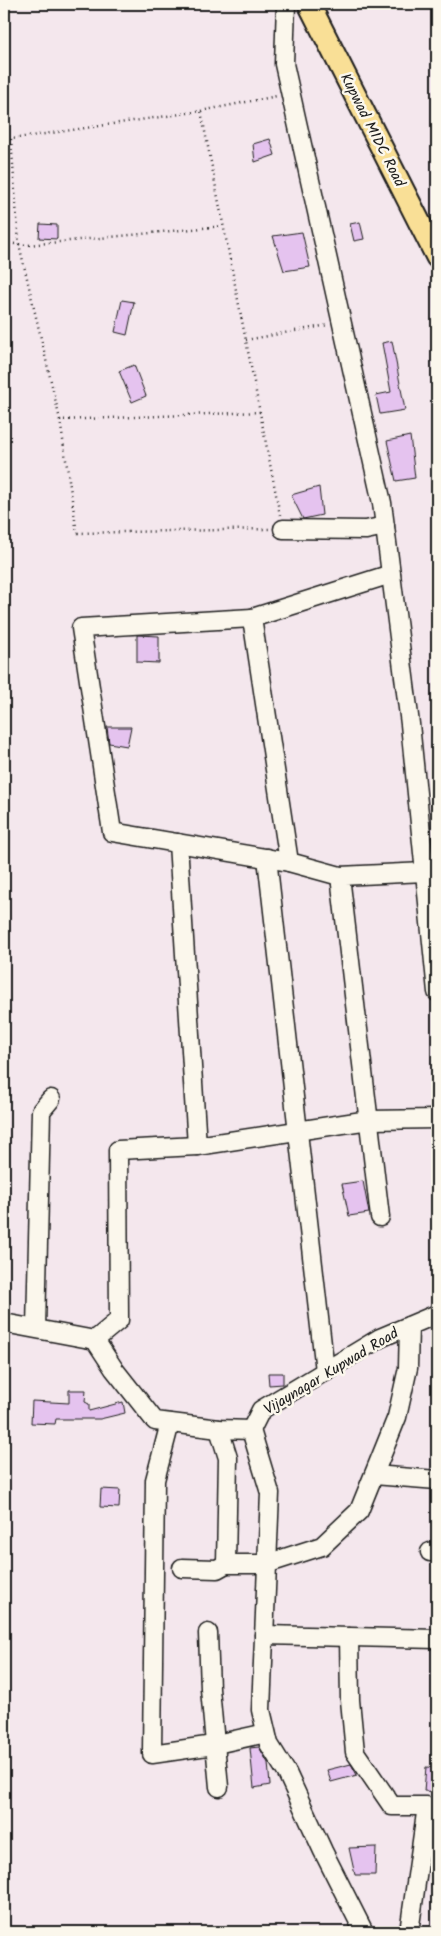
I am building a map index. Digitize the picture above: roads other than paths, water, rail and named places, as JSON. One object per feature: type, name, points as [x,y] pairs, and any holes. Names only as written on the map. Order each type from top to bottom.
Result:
[{"type":"main road","name":"Kupwad MIDC Road","points":[[309,4],[437,256]]},
{"type":"street","points":[[286,4],[284,64],[382,503],[410,724],[430,849],[425,872],[437,992]]},
{"type":"street","points":[[283,528],[366,530],[385,526]]},
{"type":"street","points":[[391,574],[252,618],[81,628],[112,832],[289,862],[340,876],[425,872]]},
{"type":"street","points":[[252,618],[289,862]]},
{"type":"street","points":[[178,843],[197,1146]]},
{"type":"street","points":[[267,858],[326,1371]]},
{"type":"street","points":[[340,876],[380,1217]]},
{"type":"street","points":[[36,1328],[41,1111],[51,1099]]},
{"type":"street","points":[[4,1323],[95,1340],[119,1320],[118,1150],[197,1146],[369,1120],[437,1119]]},
{"type":"street","name":"Vijaynagar Kupwad Road","points":[[95,1340],[114,1370],[155,1421],[219,1429],[251,1430],[261,1410],[380,1338],[437,1314]]},
{"type":"street","points":[[182,1568],[217,1569],[226,1564],[266,1564],[322,1546],[358,1511],[398,1417],[408,1368],[409,1326]]},
{"type":"street","points":[[170,1423],[155,1480],[152,1754],[215,1744],[266,1733]]},
{"type":"street","points":[[219,1429],[228,1458],[226,1564]]},
{"type":"street","points":[[251,1430],[270,1493],[261,1710],[266,1733],[269,1744],[287,1774],[364,1932]]},
{"type":"street","points":[[374,1475],[437,1480]]},
{"type":"street","points":[[208,1633],[210,1689],[219,1787]]},
{"type":"street","points":[[264,1635],[437,1639]]},
{"type":"street","points":[[349,1637],[350,1700],[355,1752],[392,1806],[432,1807],[409,1932]]}]
